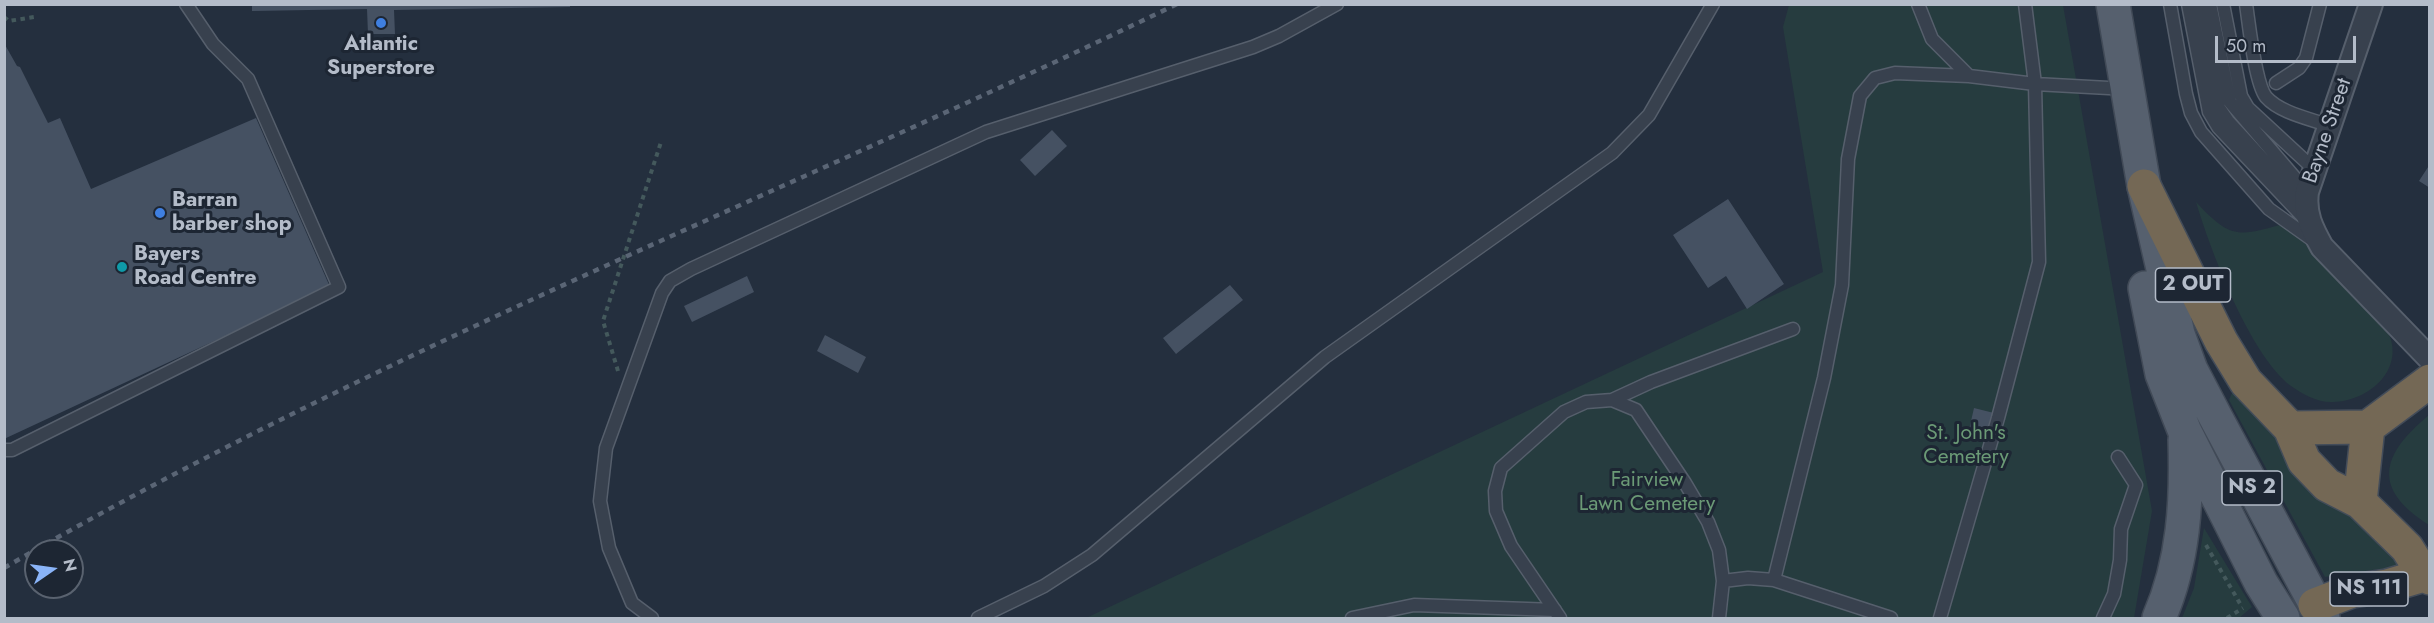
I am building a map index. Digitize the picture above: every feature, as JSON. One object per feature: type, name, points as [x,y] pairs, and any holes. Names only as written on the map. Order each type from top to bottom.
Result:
[{"type":"highway","name":"2 OUT","points":[[2144,186],[2235,365],[2246,382],[2290,428],[2304,461],[2327,485],[2360,502],[2407,548],[2427,577]]},
{"type":"highway","points":[[2290,428],[2368,427],[2430,381]]},
{"type":"highway","points":[[2360,502],[2368,427]]},
{"type":"highway","name":"NS 111","points":[[2319,612],[2352,591],[2427,577]]},
{"type":"main road","name":"NS 2","points":[[2113,4],[2144,186],[2178,334],[2192,370],[2319,612]]},
{"type":"main road","name":"NS 2","points":[[2144,186],[2137,249],[2162,374],[2185,432],[2261,583],[2282,618]]},
{"type":"main road","points":[[2159,618],[2176,571],[2181,540],[2186,500],[2185,432]]},
{"type":"main road","points":[[2282,618],[2319,612]]},
{"type":"street","name":"Bayne Street","points":[[2307,207],[2315,170],[2371,4]]},
{"type":"street","points":[[2307,207],[2322,247],[2430,359]]},
{"type":"lane","points":[[4,450],[12,450],[339,287],[248,80],[213,44],[186,4]]},
{"type":"lane","points":[[652,618],[632,603],[609,548],[600,501],[606,447],[662,293],[670,281],[691,269],[986,132],[1253,47],[1279,36],[1338,4]]},
{"type":"lane","points":[[978,618],[1044,586],[1092,555],[1325,357],[1612,153],[1649,115],[1713,4]]},
{"type":"lane","points":[[1918,4],[1932,39],[1969,76]]},
{"type":"lane","points":[[1940,618],[2030,303],[2039,262],[2035,84],[2025,4]]},
{"type":"lane","points":[[2170,4],[2186,94],[2191,113],[2201,132],[2269,209],[2322,247]]},
{"type":"lane","points":[[2188,4],[2209,112],[2218,127],[2307,207]]},
{"type":"lane","points":[[2200,4],[2219,108],[2228,121],[2307,207]]},
{"type":"lane","points":[[2210,4],[2230,102],[2307,207]]},
{"type":"lane","points":[[2223,4],[2241,96],[2248,108],[2315,170]]},
{"type":"lane","points":[[2246,4],[2259,80],[2267,98],[2296,114],[2331,126]]},
{"type":"lane","points":[[2276,83],[2299,68],[2306,58],[2320,4]]},
{"type":"lane","points":[[1774,580],[1824,378],[1842,285],[1848,159],[1860,96],[1875,78],[1895,73],[1969,76],[2035,84],[2127,89]]},
{"type":"lane","points":[[1557,614],[1511,546],[1496,511],[1495,491],[1501,468],[1564,412],[1586,402],[1612,400],[1651,382],[1793,329]]},
{"type":"lane","points":[[1612,400],[1636,410],[1708,522],[1719,550],[1723,581],[1719,618]]},
{"type":"lane","points":[[2103,618],[2114,594],[2120,560],[2121,529],[2136,485],[2118,457]]},
{"type":"lane","points":[[1723,581],[1748,578],[1774,580],[1891,618]]},
{"type":"lane","points":[[1353,618],[1414,605],[1557,614]]},
{"type":"path","points":[[4,17],[9,21],[34,17]]},
{"type":"path","points":[[625,395],[603,321],[661,142]]},
{"type":"path","points":[[2203,540],[2244,608],[2227,618]]},
{"type":"green space","name":"St. John's Cemetery","points":[[1789,5],[2063,5],[2152,511],[2134,618],[1086,618],[1823,272],[1783,27]]},
{"type":"green space","points":[[2196,202],[2219,224],[2237,232],[2258,231],[2287,223],[2375,314],[2387,330],[2392,344],[2392,357],[2388,369],[2372,389],[2347,400],[2322,401],[2300,392],[2276,371],[2261,351],[2234,301],[2211,247]]},
{"type":"green space","points":[[2237,391],[2424,569],[2379,569],[2325,577],[2229,400],[2232,393]]},
{"type":"green space","points":[[2429,415],[2429,525],[2410,511],[2398,498],[2391,484],[2389,471],[2401,444]]},
{"type":"green space","points":[[2204,528],[2252,607],[2239,618],[2182,618],[2194,588]]},
{"type":"building","name":"Atlantic Superstore","points":[[252,4],[570,4],[570,7],[394,10],[395,34],[368,34],[367,9],[252,11]]},
{"type":"building","name":"Bayers Road Centre","points":[[4,43],[17,66],[20,67],[48,123],[60,118],[91,189],[256,118],[330,287],[4,439]]},
{"type":"building","points":[[1052,130],[1067,146],[1035,176],[1020,160]]},
{"type":"building","points":[[2430,164],[2430,188],[2419,181]]},
{"type":"building","points":[[1728,199],[1784,284],[1747,309],[1726,276],[1708,288],[1673,235]]},
{"type":"building","points":[[747,276],[754,292],[692,322],[684,306]]},
{"type":"building","points":[[1230,285],[1243,300],[1176,354],[1163,338]]},
{"type":"building","points":[[825,335],[866,357],[858,373],[817,351]]},
{"type":"building","points":[[1974,408],[1994,413],[1989,435],[1969,430]]},
{"type":"railway","points":[[4,568],[146,489],[291,414],[585,275],[1030,74],[1177,4]]},
{"type":"place","name":"Atlantic Superstore","points":[[381,23]]},
{"type":"place","name":"Barran barber shop","points":[[160,213]]},
{"type":"place","name":"Bayers Road Centre","points":[[122,267]]},
{"type":"park label","name":"Fairview Lawn Cemetery","points":[[1647,493]]}]
